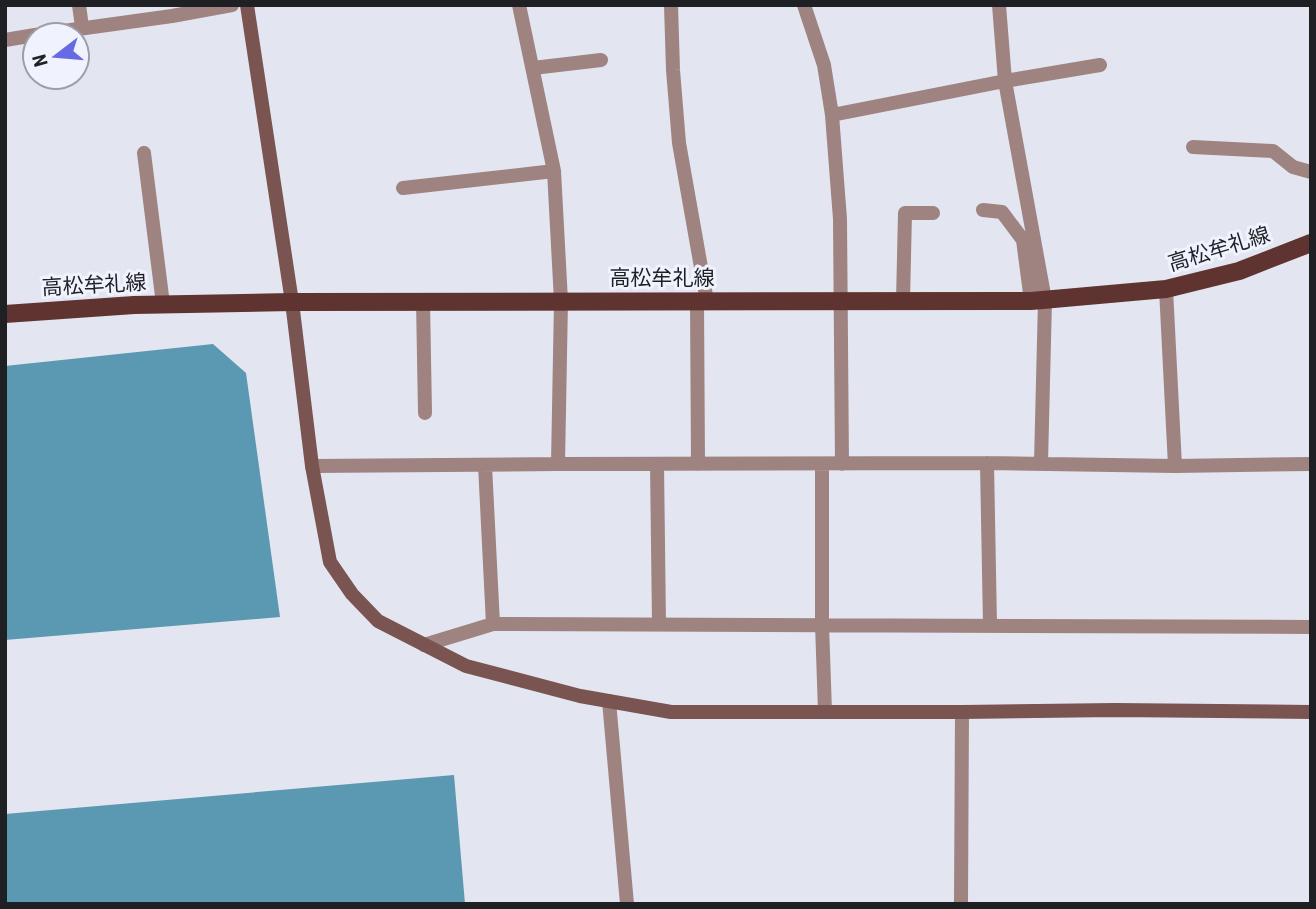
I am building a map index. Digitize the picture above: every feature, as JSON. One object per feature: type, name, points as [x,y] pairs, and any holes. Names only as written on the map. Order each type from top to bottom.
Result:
[{"type":"main road","name":"高松牟礼線","points":[[5,314],[163,304],[292,302],[1038,300],[1166,289],[1239,271],[1311,243]]},
{"type":"street","points":[[91,26],[232,5]]},
{"type":"street","points":[[247,5],[292,302],[312,467],[330,562],[352,594],[378,621],[466,666],[580,696],[671,712],[1311,712]]},
{"type":"street","points":[[519,5],[554,171],[561,301],[558,464]]},
{"type":"street","points":[[670,5],[679,143],[702,301],[698,464]]},
{"type":"street","points":[[804,5],[824,65],[832,115],[840,219],[842,464]]},
{"type":"street","points":[[999,5],[1005,81],[1038,300],[1041,463]]},
{"type":"street","points":[[533,68],[601,60]]},
{"type":"street","points":[[832,115],[1100,65]]},
{"type":"street","points":[[1193,147],[1273,151],[1293,167],[1311,172]]},
{"type":"street","points":[[144,153],[163,304]]},
{"type":"street","points":[[403,188],[554,171]]},
{"type":"street","points":[[983,211],[1002,212],[1023,240],[1038,300]]},
{"type":"street","points":[[903,301],[905,213],[933,213]]},
{"type":"street","points":[[1166,289],[1175,466]]},
{"type":"street","points":[[423,302],[425,413]]},
{"type":"street","points":[[988,463],[990,625]]},
{"type":"street","points":[[312,467],[558,464],[1311,464]]},
{"type":"street","points":[[657,464],[659,624]]},
{"type":"street","points":[[822,464],[825,712]]},
{"type":"street","points":[[485,465],[492,624]]},
{"type":"street","points":[[424,645],[492,624],[1311,627]]},
{"type":"street","points":[[610,701],[627,904]]},
{"type":"street","points":[[961,904],[962,712]]},
{"type":"water","points":[[213,344],[246,373],[280,617],[5,640],[5,366]]},
{"type":"water","points":[[454,775],[465,904],[5,904],[5,814]]}]
